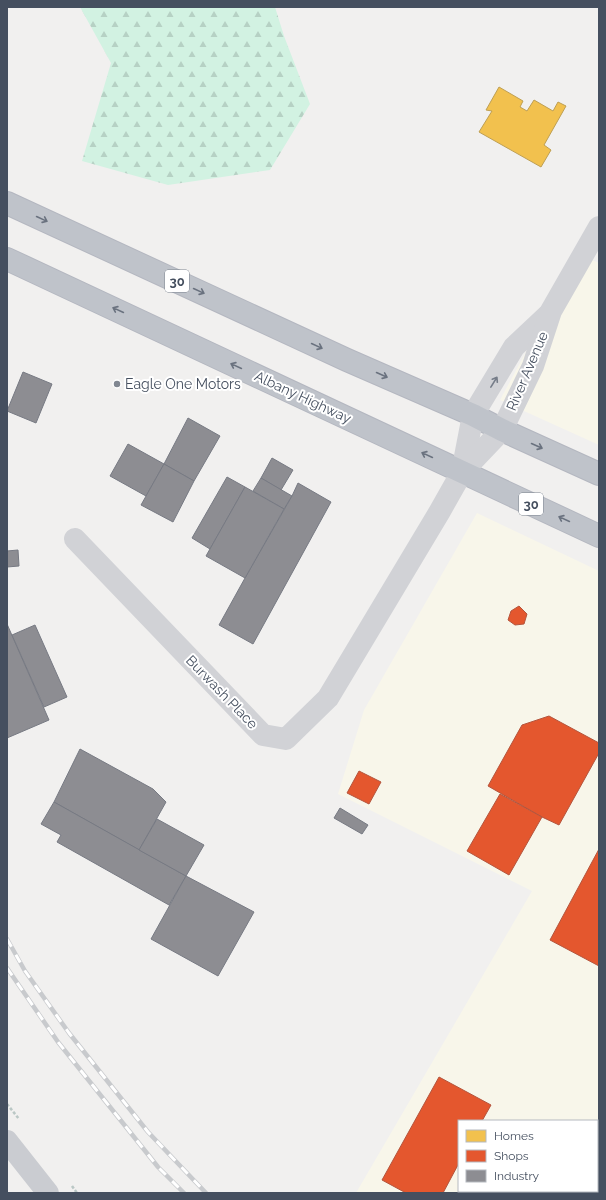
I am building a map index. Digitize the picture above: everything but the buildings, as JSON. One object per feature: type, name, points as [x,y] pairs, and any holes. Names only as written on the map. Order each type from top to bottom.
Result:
[{"type":"highway","name":"30","points":[[7,203],[347,360],[473,415],[502,430],[599,474]]},
{"type":"highway","name":"Albany Highway","points":[[7,259],[599,536]]},
{"type":"main road","points":[[7,1141],[48,1193]]},
{"type":"street","name":"River Avenue","points":[[462,472],[502,430],[533,366],[551,311],[599,227]]},
{"type":"street","name":"River Avenue","points":[[473,415],[514,347],[551,311]]},
{"type":"street","points":[[462,472],[473,415]]},
{"type":"street","name":"Burwash Place","points":[[75,539],[263,734],[286,739],[328,698],[440,512],[462,472]]},
{"type":"shaded area","points":[[579,254],[599,263],[599,445],[500,400]]},
{"type":"shaded area","points":[[477,513],[599,571],[599,1193],[356,1193],[532,891],[338,794],[364,710]]},
{"type":"green space","points":[[80,7],[275,7],[284,36],[310,104],[270,170],[168,185],[82,161],[111,63]]},
{"type":"railway","points":[[7,939],[25,971],[69,1033],[148,1132],[206,1193]]},
{"type":"railway","points":[[7,968],[58,1042],[158,1167],[184,1193]]},
{"type":"place","name":"Eagle One Motors","points":[[117,384]]}]
